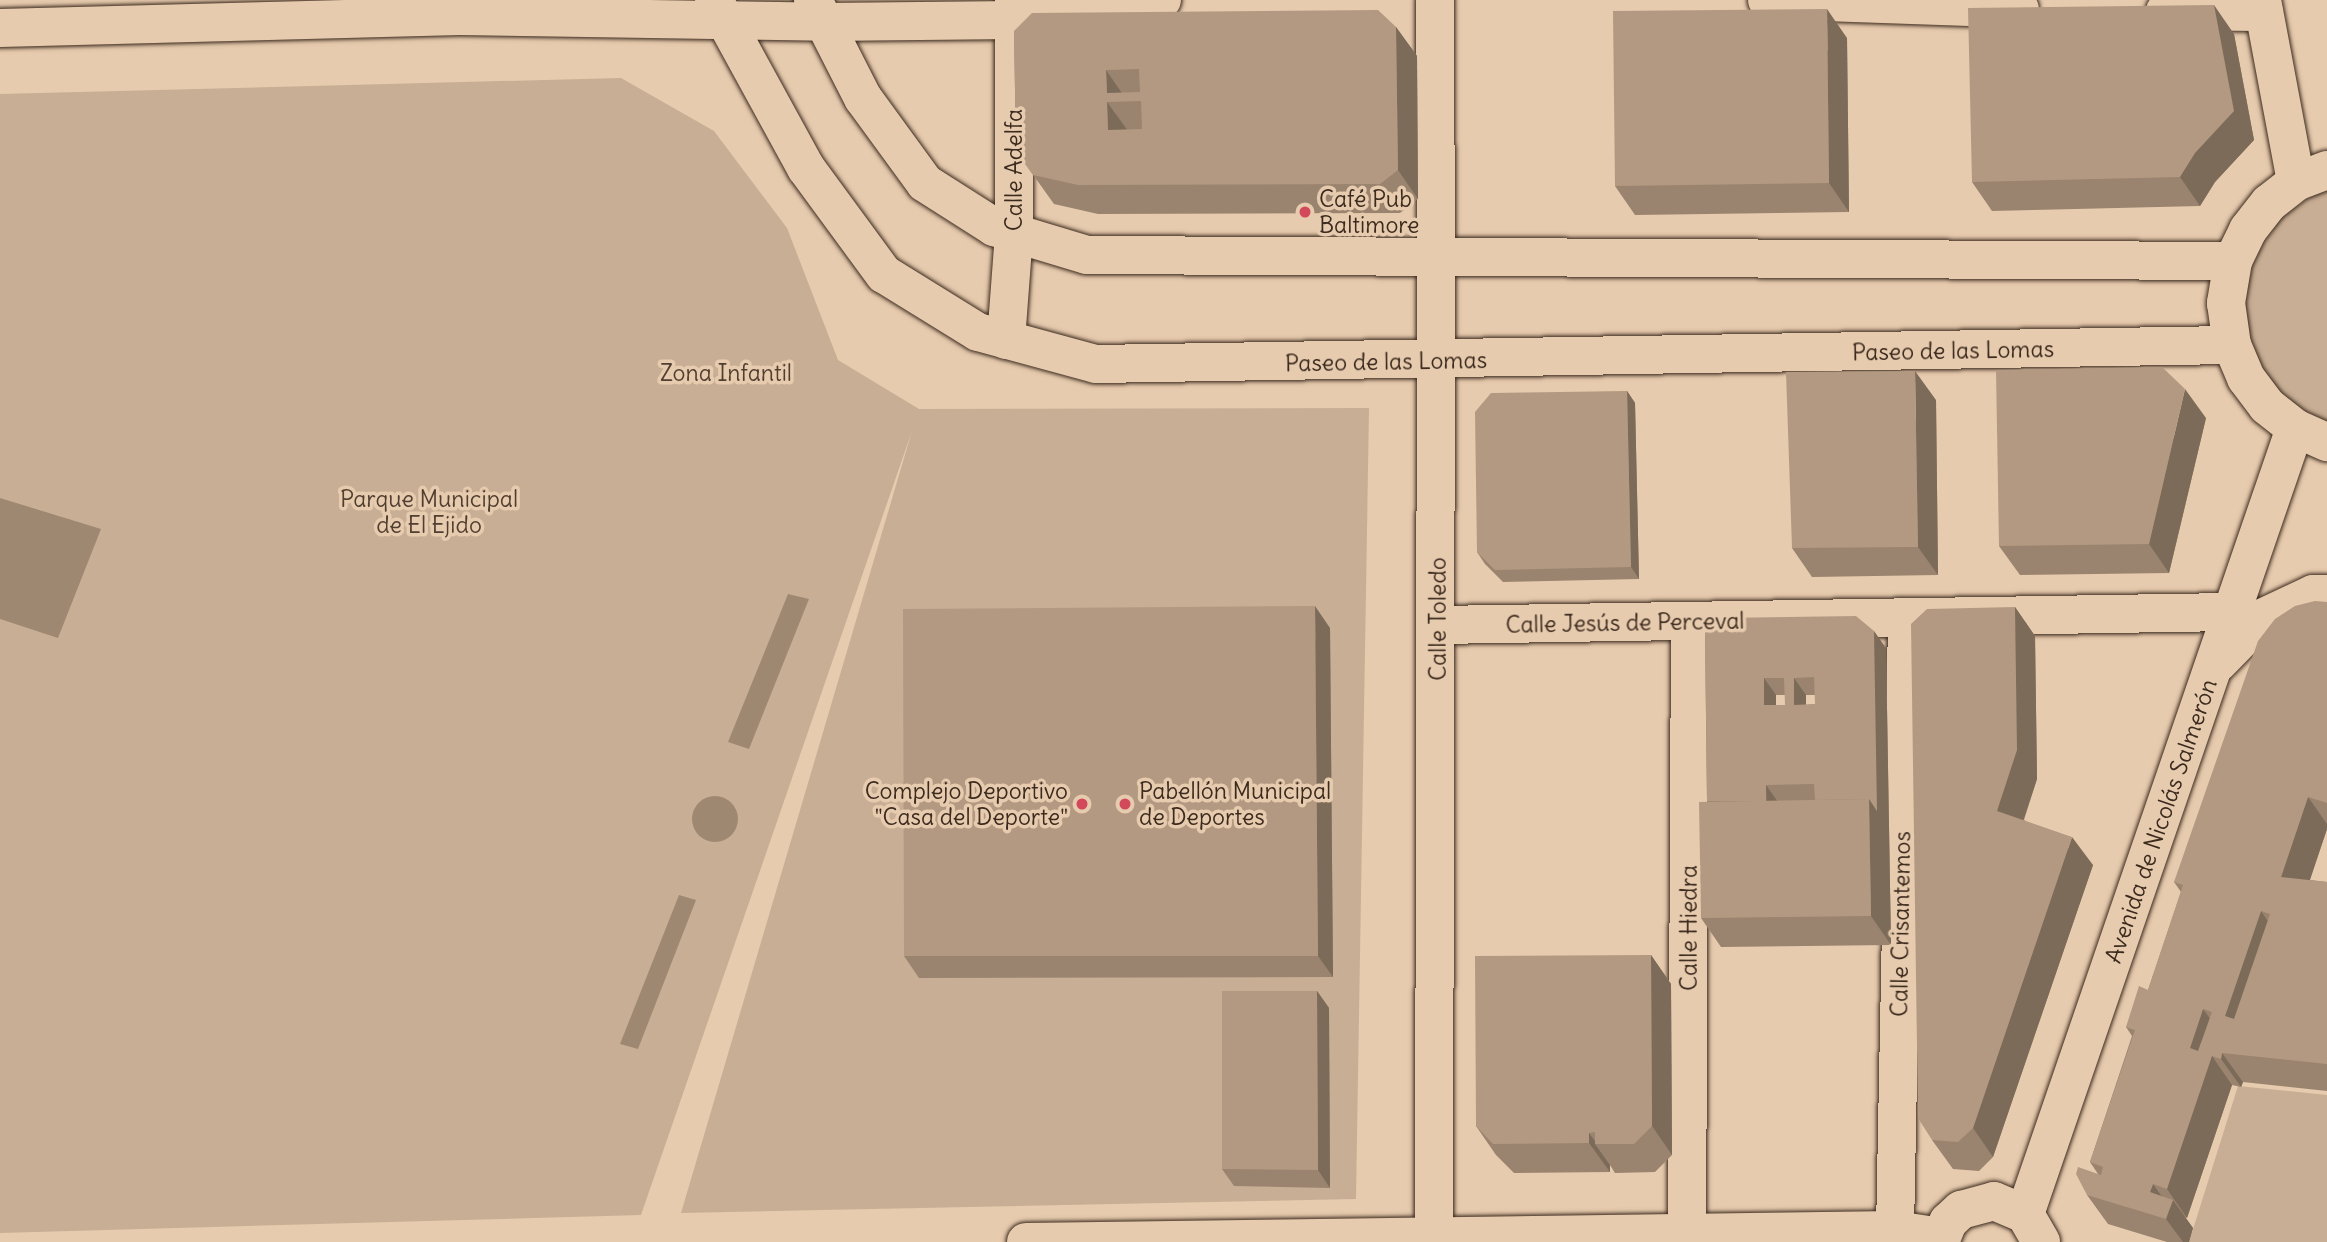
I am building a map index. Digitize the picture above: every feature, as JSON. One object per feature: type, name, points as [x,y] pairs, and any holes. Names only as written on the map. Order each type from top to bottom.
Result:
[{"type":"street","points":[[0,27],[456,8],[819,11],[1014,7],[1162,0]]},
{"type":"street","name":"Calle Toledo","points":[[1434,1239],[1438,625],[1435,0]]},
{"type":"street","points":[[1767,0],[2061,9]]},
{"type":"street","points":[[2129,10],[2263,6],[2312,176],[2269,202],[2248,229],[2234,261],[2226,303],[2232,345],[2246,378],[2267,406],[2311,435]]},
{"type":"street","name":"Calle Adelfa","points":[[1006,340],[1014,233],[1014,7]]},
{"type":"street","name":"Paseo de las Lomas","points":[[718,10],[806,168],[884,274],[978,331],[1096,364],[1437,361],[2232,345]]},
{"type":"street","points":[[819,11],[863,99],[925,183],[994,227],[1087,255],[2234,261]]},
{"type":"street","name":"Avenida de Nicolás Salmerón","points":[[2033,1228],[2231,611],[2311,435]]},
{"type":"street","points":[[2214,667],[2262,618],[2313,594],[2327,594]]},
{"type":"street","name":"Calle Jesús de Perceval","points":[[1438,625],[1690,623],[2231,611]]},
{"type":"street","name":"Calle Crisantemos","points":[[1895,1230],[1907,619]]},
{"type":"street","name":"Calle Hiedra","points":[[1687,1234],[1690,623]]},
{"type":"street","points":[[1026,1242],[1434,1239],[1895,1230],[1941,1240],[1948,1222],[1977,1203],[1994,1201],[2033,1228]]},
{"type":"green space","name":"Parque Municipal de El Ejido","points":[[621,78],[714,131],[787,228],[838,360],[919,409],[1369,408],[1356,1199],[681,1213],[912,431],[641,1215],[0,1233],[0,94]]},
{"type":"green space","points":[[2327,190],[2327,422],[2298,408],[2267,378],[2249,339],[2245,296],[2255,255],[2280,219],[2314,194]]},
{"type":"green space","points":[[2238,1086],[2327,1095],[2327,1242],[2189,1242]]},
{"type":"shaded area","points":[[0,498],[101,529],[58,638],[0,619]]},
{"type":"shaded area","points":[[788,594],[809,599],[749,749],[728,742]]},
{"type":"shaded area","points":[[715,796],[731,803],[738,819],[731,835],[715,842],[699,835],[692,819],[699,803]]},
{"type":"shaded area","points":[[679,895],[696,900],[638,1049],[620,1044]]},
{"type":"building","points":[[2214,5],[2234,111],[2195,153],[2180,177],[1972,182],[1968,8]]},
{"type":"building","points":[[1827,9],[1829,183],[1615,186],[1613,11]]},
{"type":"building","points":[[1378,10],[1396,27],[1398,170],[1380,184],[1078,185],[1033,175],[1016,151],[1014,31],[1032,13]],"holes":[[[1139,69],[1140,92],[1107,93],[1106,70]],[[1141,101],[1142,129],[1108,130],[1107,102]]]},
{"type":"building","points":[[2162,367],[2185,389],[2149,544],[1999,546],[1996,370]]},
{"type":"building","points":[[1915,371],[1918,547],[1792,548],[1786,372]]},
{"type":"building","points":[[1627,391],[1631,567],[1495,570],[1477,552],[1475,412],[1491,393]]},
{"type":"building","points":[[2315,601],[2327,602],[2327,803],[2308,797],[2281,877],[2327,882],[2327,1064],[2222,1053],[2221,1059],[2212,1056],[2167,1189],[2153,1184],[2150,1192],[2173,1200],[2166,1219],[2087,1195],[2076,1174],[2078,1167],[2101,1175],[2103,1167],[2090,1162],[2135,1030],[2126,1027],[2139,986],[2148,990],[2183,885],[2174,882],[2258,641],[2275,619],[2295,606]],"holes":[[[2261,911],[2270,914],[2234,1019],[2225,1016]],[[2203,1009],[2212,1012],[2198,1051],[2190,1048]]]},
{"type":"building","name":"Pabellón Municipal de Deportes","points":[[1315,606],[1318,956],[904,956],[903,609]]},
{"type":"building","points":[[2015,607],[2017,750],[1997,811],[2072,837],[1973,1128],[1958,1142],[1932,1140],[1918,1118],[1911,624],[1927,609]]},
{"type":"building","points":[[1856,616],[1874,631],[1877,811],[1869,799],[1815,800],[1814,784],[1766,785],[1766,801],[1707,801],[1705,633],[1720,618]],"holes":[[[1814,677],[1815,704],[1794,705],[1794,678]],[[1764,678],[1784,678],[1785,705],[1764,705]]]},
{"type":"building","points":[[1869,799],[1871,916],[1701,918],[1699,802]]},
{"type":"building","points":[[1651,955],[1652,1126],[1634,1144],[1595,1144],[1595,1132],[1589,1133],[1589,1143],[1493,1144],[1476,1126],[1475,956]]},
{"type":"building","points":[[1222,991],[1317,991],[1318,1170],[1222,1169]]},
{"type":"place","name":"Café Pub Baltimore","points":[[1305,212]]},
{"type":"place","name":"Complejo Deportivo \"Casa del Deporte\"","points":[[1082,804]]},
{"type":"place","name":"Pabellón Municipal de Deportes","points":[[1125,804]]},
{"type":"park label","name":"Zona Infantil","points":[[726,373]]}]
